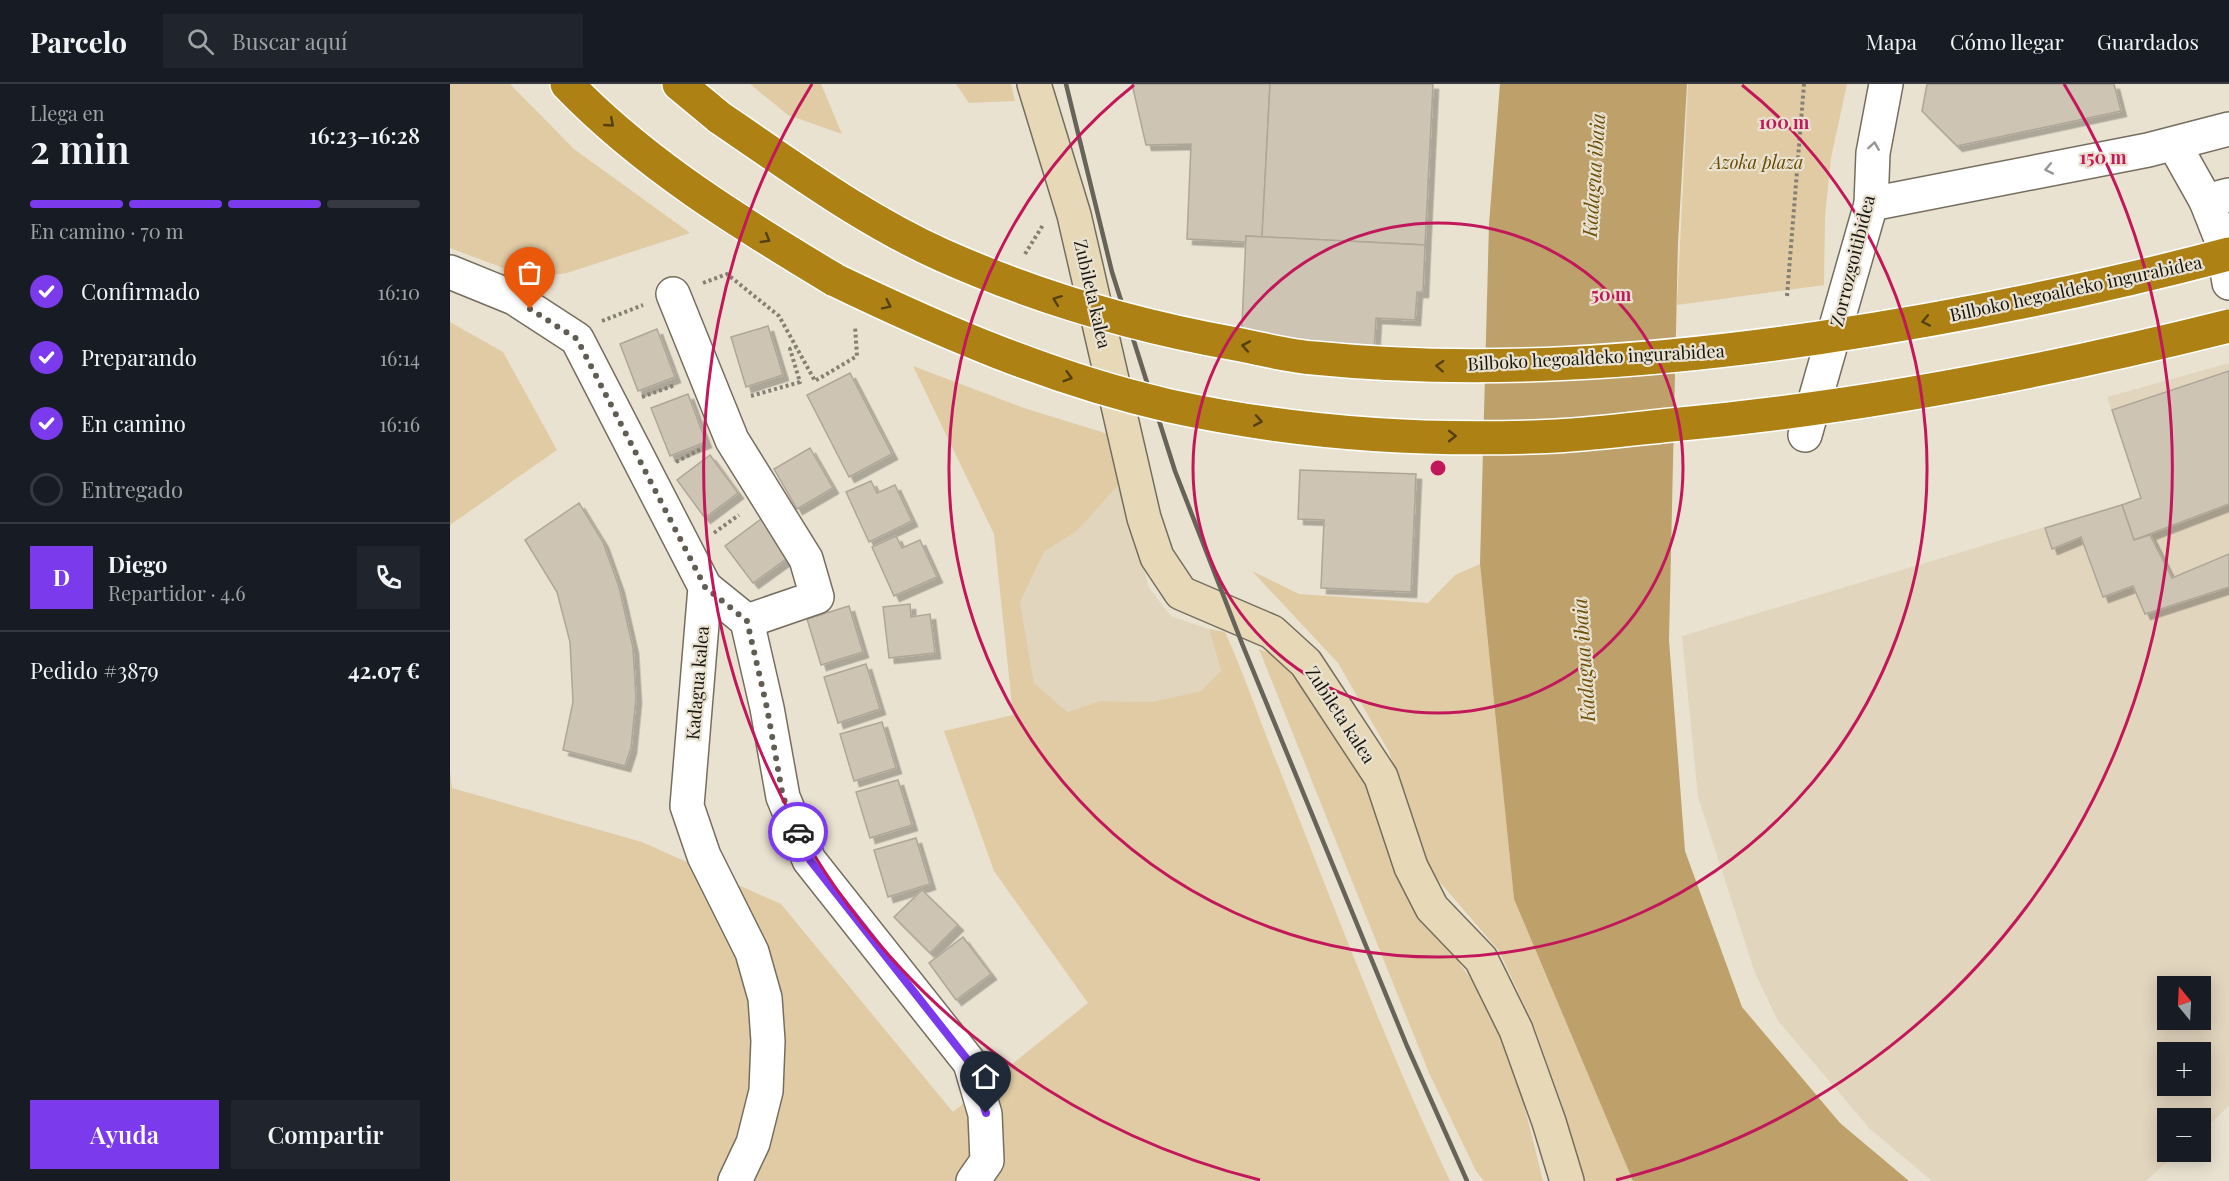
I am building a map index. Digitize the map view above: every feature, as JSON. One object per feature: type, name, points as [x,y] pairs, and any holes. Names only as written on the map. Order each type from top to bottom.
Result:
[{"type":"highway","points":[[567,84],[657,163],[742,225],[835,280],[920,321],[1027,365],[1170,406],[1284,425],[1409,436],[1555,436],[1742,419],[1907,395],[2121,353],[2229,326]]},
{"type":"highway","name":"Bilboko hegoaldeko ingurabidea","points":[[680,84],[720,118],[843,201],[940,254],[1068,304],[1181,334],[1311,358],[1447,367],[1571,364],[1729,351],[1922,322],[2126,281],[2229,254]]},
{"type":"street","name":"Zubileta kalea","points":[[1034,84],[1074,215],[1144,518],[1157,557],[1181,593],[1272,632],[1306,663],[1381,777],[1411,867],[1432,908],[1481,959],[1516,1030],[1549,1122],[1567,1181]]},
{"type":"street","name":"Zorrozgoitibidea","points":[[1805,435],[1871,204],[1873,153],[1886,84]]},
{"type":"street","points":[[1871,204],[2174,144],[2229,129]]},
{"type":"street","points":[[2174,144],[2218,198],[2229,283]]},
{"type":"street","points":[[450,272],[514,298],[577,339],[705,587],[747,621],[767,708],[783,797],[810,860],[970,1063],[986,1113],[987,1161],[973,1181]]},
{"type":"street","points":[[673,294],[732,440],[806,559],[817,597],[747,621]]},
{"type":"street","name":"Kadagua kalea","points":[[705,587],[687,806],[704,856],[752,952],[765,998],[768,1041],[766,1091],[753,1143],[735,1181]]},
{"type":"path","points":[[1787,296],[1804,84]]},
{"type":"path","points":[[718,405],[800,382],[790,349],[796,346]]},
{"type":"shaded area","points":[[2229,363],[2229,1106],[2211,1123],[2211,1108],[2157,1108],[2157,1162],[2167,1162],[2146,1181],[1932,1181],[1870,1129],[1778,1021],[1755,973],[1698,797],[1682,636],[2141,498],[2107,397]]},
{"type":"shaded area","points":[[1121,482],[1149,588],[1171,616],[1209,629],[1221,671],[1201,691],[1152,702],[1100,701],[1066,712],[1034,684],[1020,602],[1044,552],[1077,531]]},
{"type":"green space","points":[[450,84],[510,84],[574,149],[690,233],[567,273],[530,278],[450,248]]},
{"type":"green space","points":[[750,84],[821,84],[842,134],[788,115]]},
{"type":"green space","points":[[956,84],[1011,84],[1015,101],[969,103]]},
{"type":"green space","name":"Azoka plaza","points":[[1688,84],[1847,84],[1831,158],[1825,216],[1824,285],[1677,305]]},
{"type":"green space","points":[[450,322],[503,352],[557,450],[450,525]]},
{"type":"green space","points":[[913,366],[1024,408],[1108,434],[1121,482],[1077,531],[1044,552],[1020,602],[1034,683],[1067,712],[1100,701],[1152,702],[1201,691],[1221,671],[1209,629],[1225,632],[1382,1027],[1450,1181],[993,1181],[1003,1157],[1004,1131],[991,1081],[1088,1003],[994,871],[944,731],[1013,715],[994,534]]},
{"type":"green space","points":[[1480,564],[1514,899],[1633,1181],[1581,1181],[1562,1104],[1534,1026],[1499,951],[1432,873],[1389,752],[1338,663],[1252,571],[1299,594],[1428,603],[1455,575]]},
{"type":"green space","points":[[1259,649],[1284,659],[1367,780],[1445,942],[1490,1007],[1522,1096],[1543,1181],[1484,1181],[1476,1171],[1429,1073]]},
{"type":"green space","points":[[450,771],[452,788],[642,842],[781,904],[953,1112],[970,1098],[978,1158],[962,1181],[450,1181]]},
{"type":"water","name":"Kadagua ibaia","points":[[1500,84],[1687,84],[1678,242],[1669,640],[1685,851],[1742,1007],[1840,1123],[1909,1181],[1633,1181],[1514,899],[1480,564],[1489,224]]},
{"type":"building","points":[[1132,84],[1270,84],[1262,237],[1246,236],[1246,242],[1187,239],[1191,144],[1146,145]]},
{"type":"building","points":[[1270,84],[1433,84],[1425,245],[1262,237]]},
{"type":"building","points":[[1927,84],[2114,84],[2121,111],[1957,146],[1922,111]]},
{"type":"building","points":[[1246,236],[1425,245],[1423,292],[1417,292],[1415,320],[1376,318],[1374,351],[1241,346]]},
{"type":"building","points":[[768,326],[783,375],[746,387],[731,337]]},
{"type":"building","points":[[657,329],[675,377],[638,391],[620,344]]},
{"type":"building","points":[[2229,371],[2229,504],[2134,540],[2122,505],[2141,498],[2112,410]]},
{"type":"building","points":[[850,373],[892,454],[849,477],[807,395]]},
{"type":"building","points":[[688,394],[706,442],[670,456],[651,408]]},
{"type":"building","points":[[810,448],[833,488],[797,509],[774,469]]},
{"type":"building","points":[[710,455],[738,493],[705,518],[677,480]]},
{"type":"building","points":[[1300,470],[1416,474],[1411,592],[1321,588],[1324,520],[1298,519]]},
{"type":"building","points":[[871,481],[877,493],[895,485],[912,521],[869,542],[846,492]]},
{"type":"building","points":[[579,503],[603,542],[619,587],[633,648],[636,698],[631,748],[625,766],[563,750],[573,702],[570,642],[557,592],[525,540]]},
{"type":"building","points":[[2122,505],[2134,540],[2150,535],[2172,578],[2229,554],[2229,587],[2145,614],[2133,586],[2103,597],[2081,537],[2052,549],[2045,528]]},
{"type":"building","points":[[761,519],[789,557],[753,583],[725,546]]},
{"type":"building","points":[[896,536],[902,548],[920,540],[937,577],[894,596],[872,547]]},
{"type":"building","points":[[910,604],[911,617],[930,614],[935,653],[889,658],[883,607]]},
{"type":"building","points":[[849,606],[863,652],[821,665],[807,619]]},
{"type":"building","points":[[866,664],[880,709],[838,723],[824,677]]},
{"type":"building","points":[[882,722],[896,768],[854,781],[840,734]]},
{"type":"building","points":[[898,780],[912,825],[870,838],[856,792]]},
{"type":"building","points":[[916,838],[930,884],[888,897],[874,850]]},
{"type":"building","points":[[922,890],[958,925],[930,953],[894,917]]},
{"type":"building","points":[[963,937],[991,974],[956,1000],[929,963]]},
{"type":"railway","points":[[1066,84],[1112,272],[1175,471],[1243,646],[1407,1046],[1467,1181]]},
{"type":"way so far","points":[[530,309],[577,339],[705,587],[747,621],[767,708],[783,797],[798,832]]},
{"type":"route","points":[[798,832],[810,860],[970,1063],[986,1113]]}]
